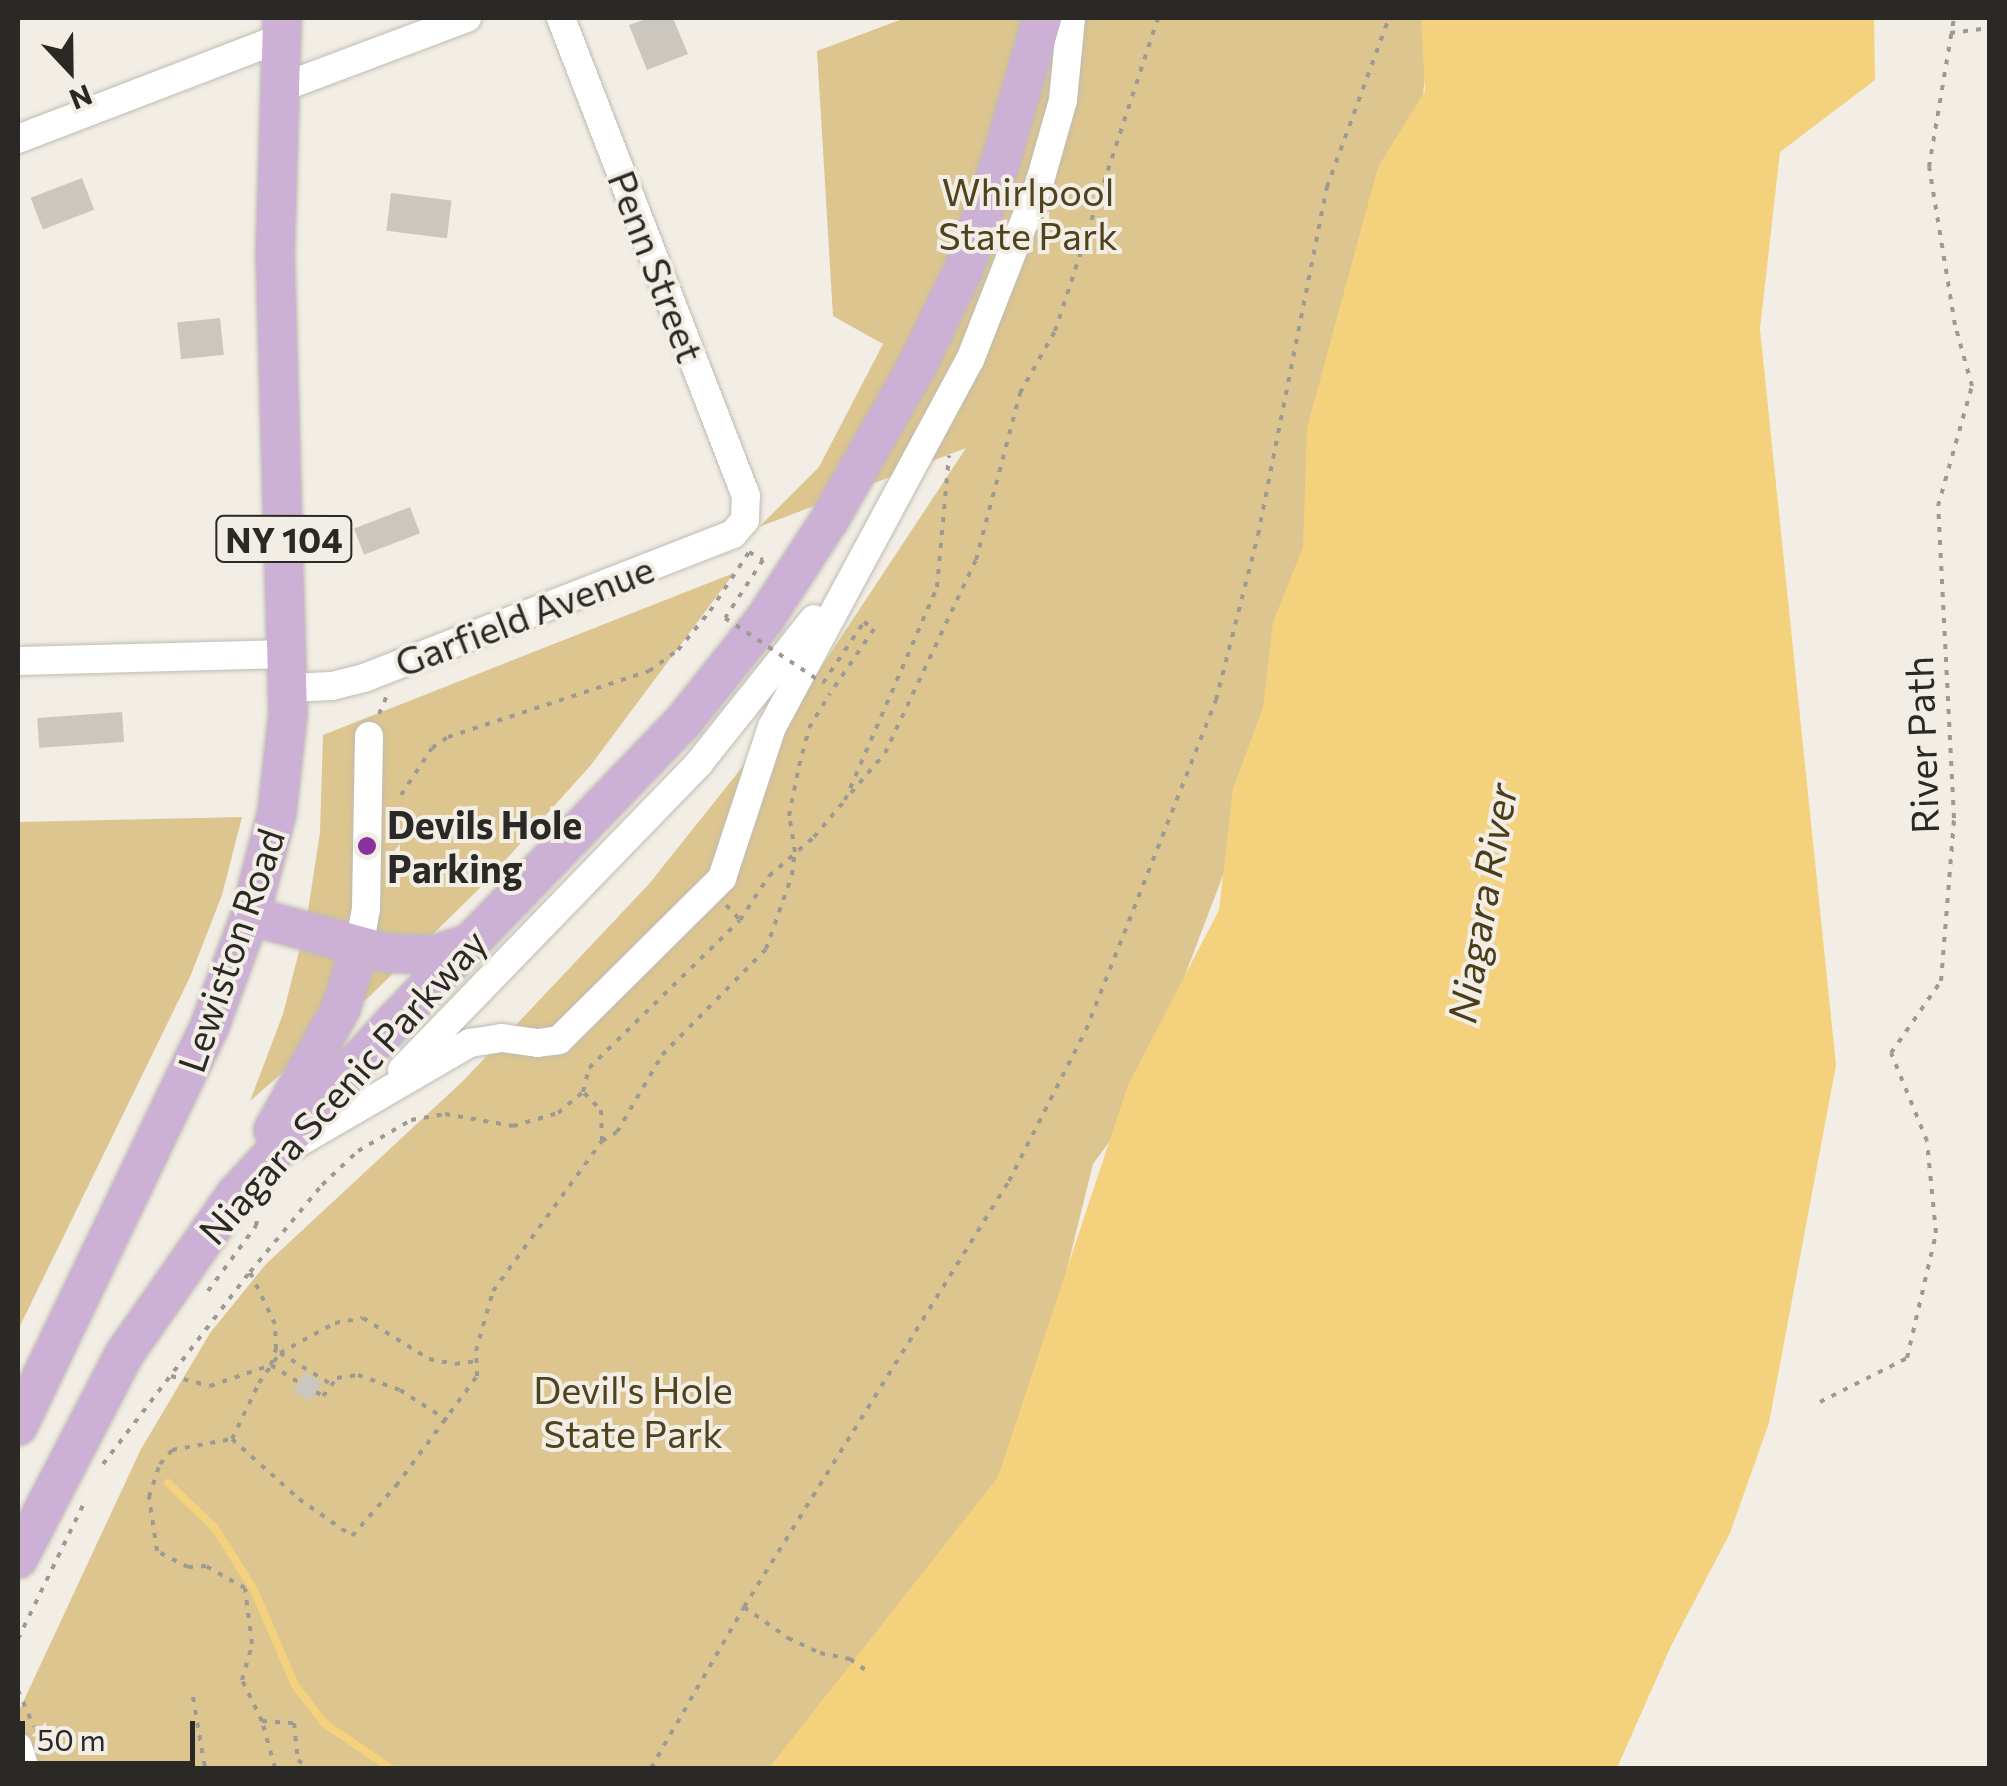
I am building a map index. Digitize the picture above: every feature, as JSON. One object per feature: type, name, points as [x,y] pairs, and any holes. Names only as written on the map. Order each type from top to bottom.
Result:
[{"type":"main road","name":"Niagara Scenic Parkway","points":[[18,1559],[124,1354],[236,1194],[694,710],[766,619],[830,519],[918,364],[964,268],[1042,18]]},
{"type":"main road","name":"Lewiston Road","points":[[18,1426],[170,1114],[250,916],[282,788],[288,671],[275,258],[282,28]]},
{"type":"main road","points":[[250,916],[359,948],[434,955],[471,943]]},
{"type":"main road","points":[[236,1194],[333,1026],[359,948]]},
{"type":"street","points":[[278,89],[468,18]]},
{"type":"street","name":"Penn Street","points":[[561,18],[746,496],[747,515]]},
{"type":"street","points":[[264,1162],[470,1043],[558,1040],[722,878],[772,727],[970,360],[1040,181],[1063,100],[1072,18]]},
{"type":"street","points":[[18,139],[282,28]]},
{"type":"street","points":[[376,1096],[699,763],[799,641],[896,500]]},
{"type":"street","name":"Garfield Avenue","points":[[18,660],[288,671],[332,686],[364,678],[733,534],[747,515]]},
{"type":"street","points":[[359,948],[366,909],[369,736]]},
{"type":"street","points":[[18,1747],[24,1768]]},
{"type":"path","points":[[119,1430],[103,1464],[250,1272],[322,1185],[358,1151],[395,1125],[445,1114],[526,1124],[558,1113],[583,1092],[589,1068],[740,920],[768,876],[846,800],[885,753],[976,560],[1020,393],[1055,332],[1158,18]]},
{"type":"path","points":[[652,1768],[744,1607],[1010,1181],[1086,1030],[1216,700],[1258,535],[1327,186],[1390,18]]},
{"type":"path","name":"River Path","points":[[1820,1402],[1907,1358],[1936,1234],[1926,1141],[1891,1053],[1941,981],[1954,818],[1938,506],[1972,386],[1954,325],[1929,167],[1954,18]]},
{"type":"path","points":[[1949,34],[1990,28]]},
{"type":"path","points":[[846,800],[937,587],[947,464],[952,447]]},
{"type":"path","points":[[232,1440],[299,1499],[352,1536],[447,1420],[477,1376],[493,1291],[602,1141],[617,1132],[662,1055],[766,950],[792,875],[795,852],[789,816],[809,728],[874,629],[864,622],[822,683],[725,618],[762,560],[750,552],[678,650],[649,671],[448,737],[432,748],[401,795]]},
{"type":"path","points":[[583,1092],[601,1110],[602,1141]]},
{"type":"path","points":[[202,1300],[260,1216],[236,1194]]},
{"type":"path","points":[[250,1272],[275,1324],[270,1365]]},
{"type":"path","points":[[232,1440],[270,1365],[280,1354],[335,1323],[363,1318],[375,1321],[405,1347],[429,1359],[456,1364],[477,1361]]},
{"type":"path","points":[[280,1354],[332,1384]]},
{"type":"path","points":[[171,1376],[210,1386],[270,1365]]},
{"type":"path","points":[[270,1365],[298,1382]]},
{"type":"path","points":[[316,1392],[323,1396],[344,1374],[379,1381],[447,1420]]},
{"type":"path","points":[[232,1440],[172,1450],[160,1464],[148,1497],[157,1551],[188,1567],[206,1566],[244,1588],[252,1644],[242,1680],[262,1721],[275,1768]]},
{"type":"path","points":[[18,1639],[86,1499]]},
{"type":"path","points":[[744,1607],[788,1638],[820,1653],[850,1658],[870,1673]]},
{"type":"path","points":[[193,1697],[205,1768]]},
{"type":"path","points":[[262,1721],[294,1723],[298,1760],[308,1768]]},
{"type":"green space","name":"Devil's Hole State Park","points":[[905,18],[1431,18],[1420,125],[1236,841],[1135,1107],[1093,1164],[1023,1447],[807,1768],[18,1768],[18,1713],[141,1449],[210,1333],[266,1264],[463,1081],[649,884],[818,672],[966,448],[759,527],[819,467],[883,344],[833,316],[817,51]]},
{"type":"green space","points":[[734,573],[591,765],[484,884],[370,996],[250,1101],[283,1014],[306,924],[320,832],[323,735]]},
{"type":"green space","points":[[242,817],[222,895],[190,977],[18,1330],[18,822]]},
{"type":"water","name":"Niagara River","points":[[1421,18],[1874,18],[1875,80],[1780,152],[1760,329],[1836,1065],[1769,1423],[1730,1533],[1671,1646],[1617,1768],[769,1768],[998,1477],[1128,1085],[1219,910],[1233,789],[1263,707],[1273,622],[1303,547],[1307,428],[1378,167],[1425,91]]},
{"type":"building","points":[[649,18],[673,18],[688,54],[647,70],[629,25]]},
{"type":"building","points":[[82,178],[94,210],[43,229],[31,198]]},
{"type":"building","points":[[391,193],[452,200],[447,238],[386,231]]},
{"type":"building","points":[[220,318],[224,355],[181,359],[177,322]]},
{"type":"building","points":[[410,507],[420,533],[364,555],[354,529]]},
{"type":"building","points":[[122,712],[124,742],[39,748],[37,718]]},
{"type":"building","points":[[305,1372],[322,1383],[310,1401],[293,1390]]},
{"type":"waterway","points":[[168,1483],[215,1528],[254,1590],[295,1685],[324,1723],[390,1768]]},
{"type":"place","name":"Devils Hole Parking","points":[[367,846]]},
{"type":"park label","name":"Whirlpool State Park","points":[[1028,213]]}]
